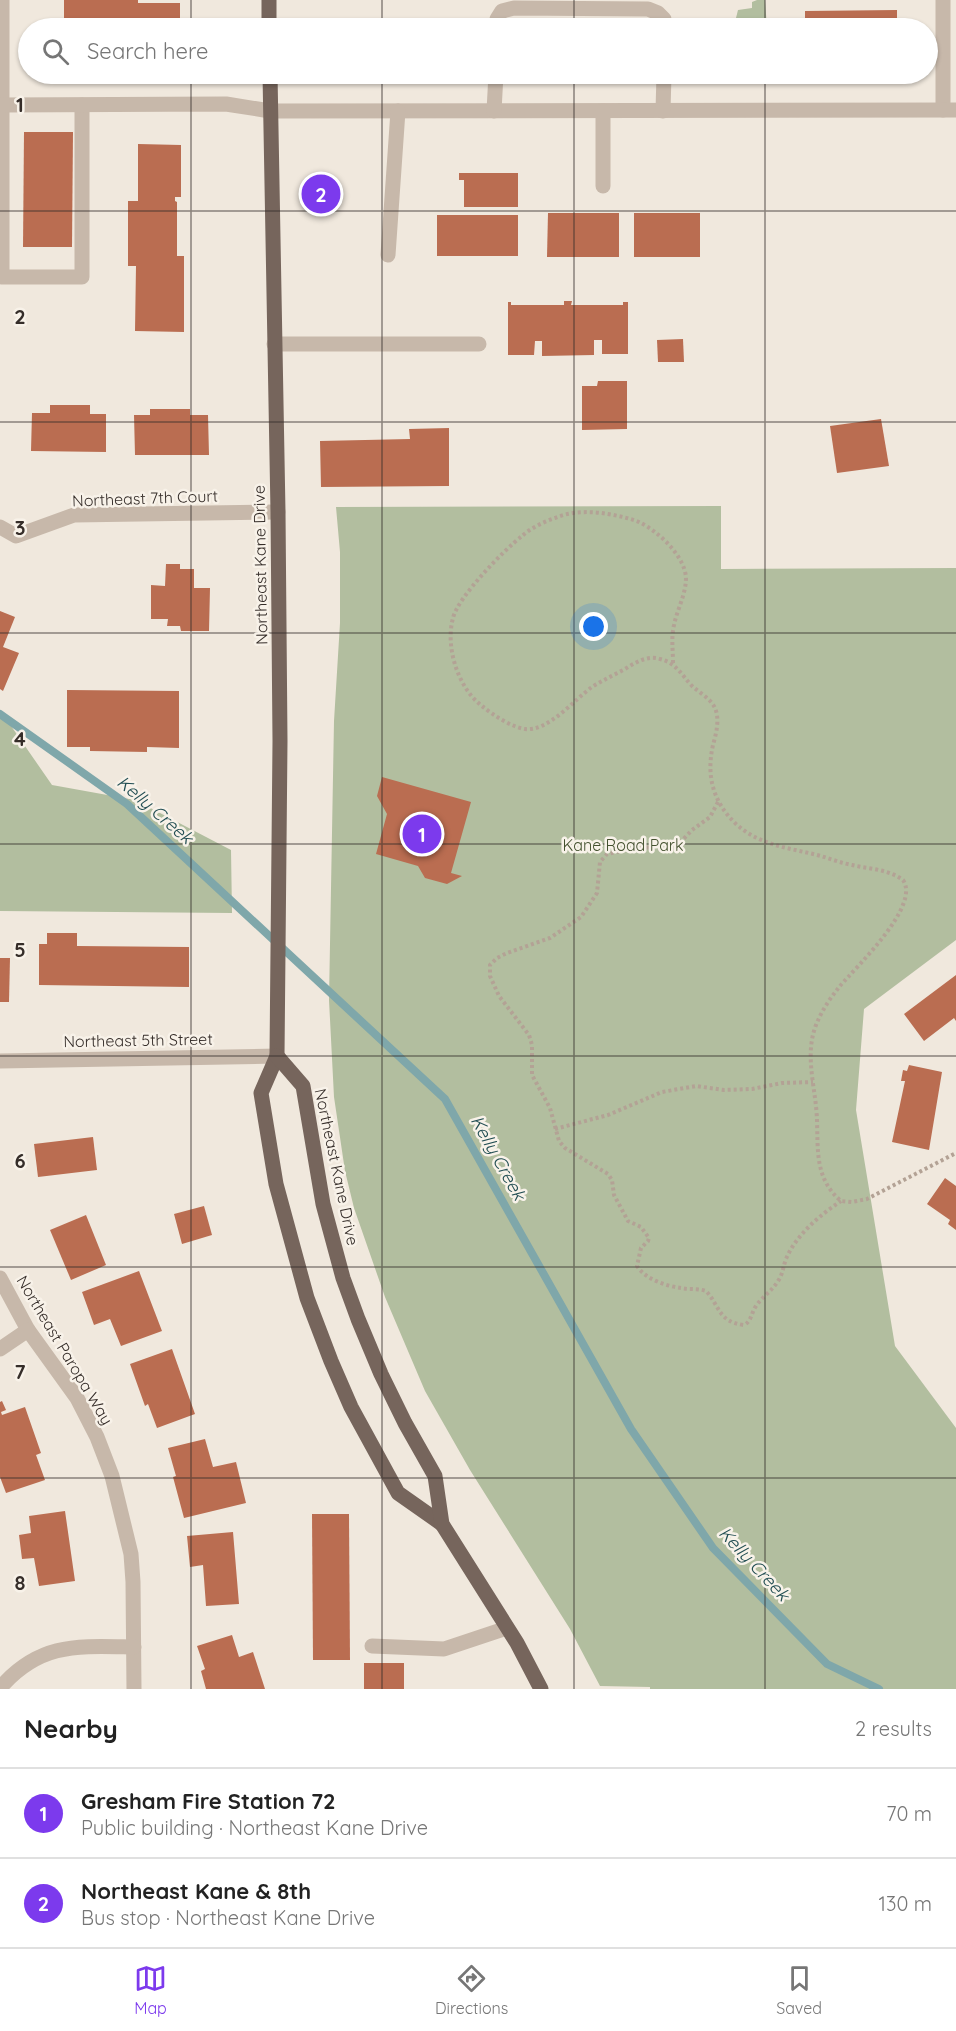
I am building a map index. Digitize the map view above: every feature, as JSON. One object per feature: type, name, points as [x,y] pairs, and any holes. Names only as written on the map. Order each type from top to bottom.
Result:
[{"type":"main road","points":[[269,0],[269,18]]},
{"type":"main road","name":"Northeast Kane Drive","points":[[270,84],[280,741],[277,1056],[261,1093],[276,1184],[307,1298],[351,1407],[398,1493],[442,1524],[507,1628],[541,1689]]},
{"type":"main road","name":"Northeast Kane Drive","points":[[277,1056],[303,1086],[323,1204],[343,1278],[381,1374],[435,1476],[442,1524]]},
{"type":"street","points":[[2,0],[2,277],[82,277],[81,105]]},
{"type":"street","points":[[2,105],[226,104],[270,111],[949,110],[943,0]]},
{"type":"street","points":[[498,18],[502,11],[514,8],[648,9],[663,18]]},
{"type":"street","points":[[494,111],[495,84]]},
{"type":"street","points":[[663,111],[664,84]]},
{"type":"street","points":[[388,255],[398,111]]},
{"type":"street","points":[[603,111],[603,186]]},
{"type":"street","points":[[274,344],[479,344]]},
{"type":"street","name":"Northeast 7th Court","points":[[0,527],[16,536],[74,515],[278,513]]},
{"type":"street","name":"Northeast 5th Street","points":[[0,1061],[277,1056]]},
{"type":"street","name":"Northeast Paropa Way","points":[[0,1278],[28,1330],[77,1398],[97,1437],[112,1476],[131,1554],[134,1689]]},
{"type":"street","points":[[0,1348],[28,1330]]},
{"type":"street","points":[[372,1646],[444,1649],[507,1628]]},
{"type":"street","points":[[0,1688],[30,1661],[54,1650],[79,1646],[134,1647]]},
{"type":"path","points":[[673,663],[674,627],[685,586],[684,567],[658,535],[642,523],[626,517],[600,513],[577,513],[555,517],[536,526],[515,542],[473,587],[460,603],[452,620],[450,635],[453,656],[458,673],[467,690],[484,708],[522,728],[533,728],[545,723],[564,711],[593,686],[638,662],[656,657],[673,663],[692,686],[712,703],[717,712],[710,770],[712,786],[718,801],[736,824],[760,840],[850,865],[880,870],[899,877],[906,884],[906,896],[895,921],[839,987],[820,1015],[811,1046],[817,1103],[820,1170],[828,1188],[841,1201]]},
{"type":"path","points":[[718,801],[710,817],[692,830],[676,847],[664,849],[640,847],[607,854],[600,862],[597,893],[581,917],[550,938],[507,953],[490,965],[490,976],[499,996],[530,1035],[532,1075],[550,1108],[559,1141],[565,1148],[608,1174],[612,1180],[614,1195],[628,1221],[641,1227],[647,1235],[648,1242],[641,1248],[637,1266],[666,1285],[706,1291],[723,1316],[735,1324],[744,1325],[749,1322],[756,1305],[779,1280],[786,1259],[800,1238],[820,1215],[841,1201],[852,1202],[867,1199],[956,1153]]},
{"type":"path","points":[[555,1129],[608,1115],[662,1092],[696,1086],[724,1090],[813,1082]]},
{"type":"green space","points":[[765,0],[766,18],[736,18],[738,10],[752,8],[752,2]]},
{"type":"green space","name":"Kane Road Park","points":[[721,506],[721,569],[956,568],[956,940],[864,1009],[856,1110],[895,1346],[956,1428],[956,1689],[650,1689],[650,1687],[600,1686],[570,1629],[470,1470],[425,1391],[385,1297],[354,1208],[345,1171],[334,1097],[329,1000],[334,721],[340,623],[340,552],[336,507]]},
{"type":"green space","points":[[0,710],[52,785],[135,800],[231,850],[232,913],[0,911]]},
{"type":"building","points":[[64,0],[138,0],[138,3],[180,3],[180,18],[64,18]]},
{"type":"building","points":[[897,10],[897,18],[805,18],[805,11]]},
{"type":"building","points":[[24,132],[73,132],[72,247],[23,247]]},
{"type":"building","points":[[138,144],[181,145],[181,197],[175,197],[175,201],[177,202],[177,256],[184,256],[184,332],[135,331],[136,266],[128,266],[128,201],[138,201]]},
{"type":"building","points":[[459,173],[518,173],[518,207],[464,207],[464,180],[459,180]]},
{"type":"building","points":[[548,213],[619,213],[619,257],[547,257]]},
{"type":"building","points":[[634,213],[700,213],[700,257],[634,257]]},
{"type":"building","points":[[437,215],[518,215],[518,256],[437,256]]},
{"type":"building","points":[[564,301],[572,301],[571,305],[623,305],[623,302],[628,302],[628,354],[602,354],[602,340],[594,340],[594,355],[542,356],[542,341],[535,341],[534,355],[508,355],[508,302],[511,302],[511,305],[564,305]]},
{"type":"building","points":[[683,339],[684,362],[658,362],[657,340]]},
{"type":"building","points":[[598,381],[627,381],[627,429],[582,430],[582,386],[597,386]]},
{"type":"building","points":[[50,405],[90,405],[90,414],[106,414],[106,452],[31,451],[32,413],[50,413]]},
{"type":"building","points":[[150,409],[190,409],[190,415],[208,415],[209,455],[135,455],[134,415],[150,415]]},
{"type":"building","points":[[881,419],[889,466],[837,473],[830,426]]},
{"type":"building","points":[[449,428],[449,486],[321,487],[320,441],[410,439],[409,429]]},
{"type":"building","points":[[166,564],[180,564],[180,569],[194,569],[194,588],[210,588],[209,631],[181,631],[180,626],[167,626],[168,619],[151,619],[151,585],[165,586]]},
{"type":"building","points":[[0,611],[15,617],[3,647],[19,653],[3,691],[0,689]]},
{"type":"building","points":[[67,690],[179,691],[179,748],[147,747],[147,752],[90,751],[90,747],[67,747]]},
{"type":"building","points":[[382,777],[471,802],[451,873],[462,876],[447,884],[425,878],[418,866],[376,854],[387,814],[377,796]]},
{"type":"building","points":[[47,933],[77,933],[77,946],[189,947],[189,987],[39,985],[39,944],[47,944]]},
{"type":"building","points":[[0,958],[10,958],[9,1002],[0,1002]]},
{"type":"building","points":[[956,975],[956,1021],[954,1018],[924,1041],[904,1014]]},
{"type":"building","points":[[909,1065],[942,1072],[929,1150],[892,1142],[905,1081],[901,1081],[903,1070],[907,1071]]},
{"type":"building","points":[[93,1137],[97,1170],[38,1177],[34,1144]]},
{"type":"building","points":[[945,1178],[956,1186],[956,1230],[948,1224],[950,1220],[927,1204]]},
{"type":"building","points":[[204,1206],[212,1235],[182,1244],[174,1214]]},
{"type":"building","points":[[86,1215],[106,1265],[71,1280],[50,1230]]},
{"type":"building","points":[[139,1271],[162,1331],[121,1346],[110,1319],[94,1325],[82,1292]]},
{"type":"building","points":[[172,1349],[195,1414],[157,1428],[148,1404],[145,1406],[130,1364]]},
{"type":"building","points":[[2,1401],[6,1410],[1,1412],[2,1415],[25,1407],[41,1453],[36,1455],[45,1480],[6,1493],[0,1477],[0,1402]]},
{"type":"building","points":[[205,1439],[213,1467],[236,1462],[246,1503],[184,1518],[168,1448]]},
{"type":"building","points":[[65,1511],[75,1581],[39,1586],[34,1558],[22,1559],[19,1535],[31,1533],[29,1516]]},
{"type":"building","points":[[312,1514],[349,1514],[350,1660],[313,1660]]},
{"type":"building","points":[[233,1532],[239,1604],[206,1606],[203,1565],[190,1567],[187,1536]]},
{"type":"building","points":[[232,1635],[239,1657],[253,1652],[265,1689],[206,1689],[201,1671],[205,1669],[197,1646]]},
{"type":"building","points":[[364,1663],[404,1663],[404,1689],[364,1689]]},
{"type":"waterway","name":"Kelly Creek","points":[[0,714],[127,804],[445,1099],[631,1429],[713,1548],[827,1664],[879,1689]]},
{"type":"place","name":"Northeast Kane & 8th","points":[[321,194]]},
{"type":"place","name":"Gresham Fire Station 72","points":[[422,834]]}]
